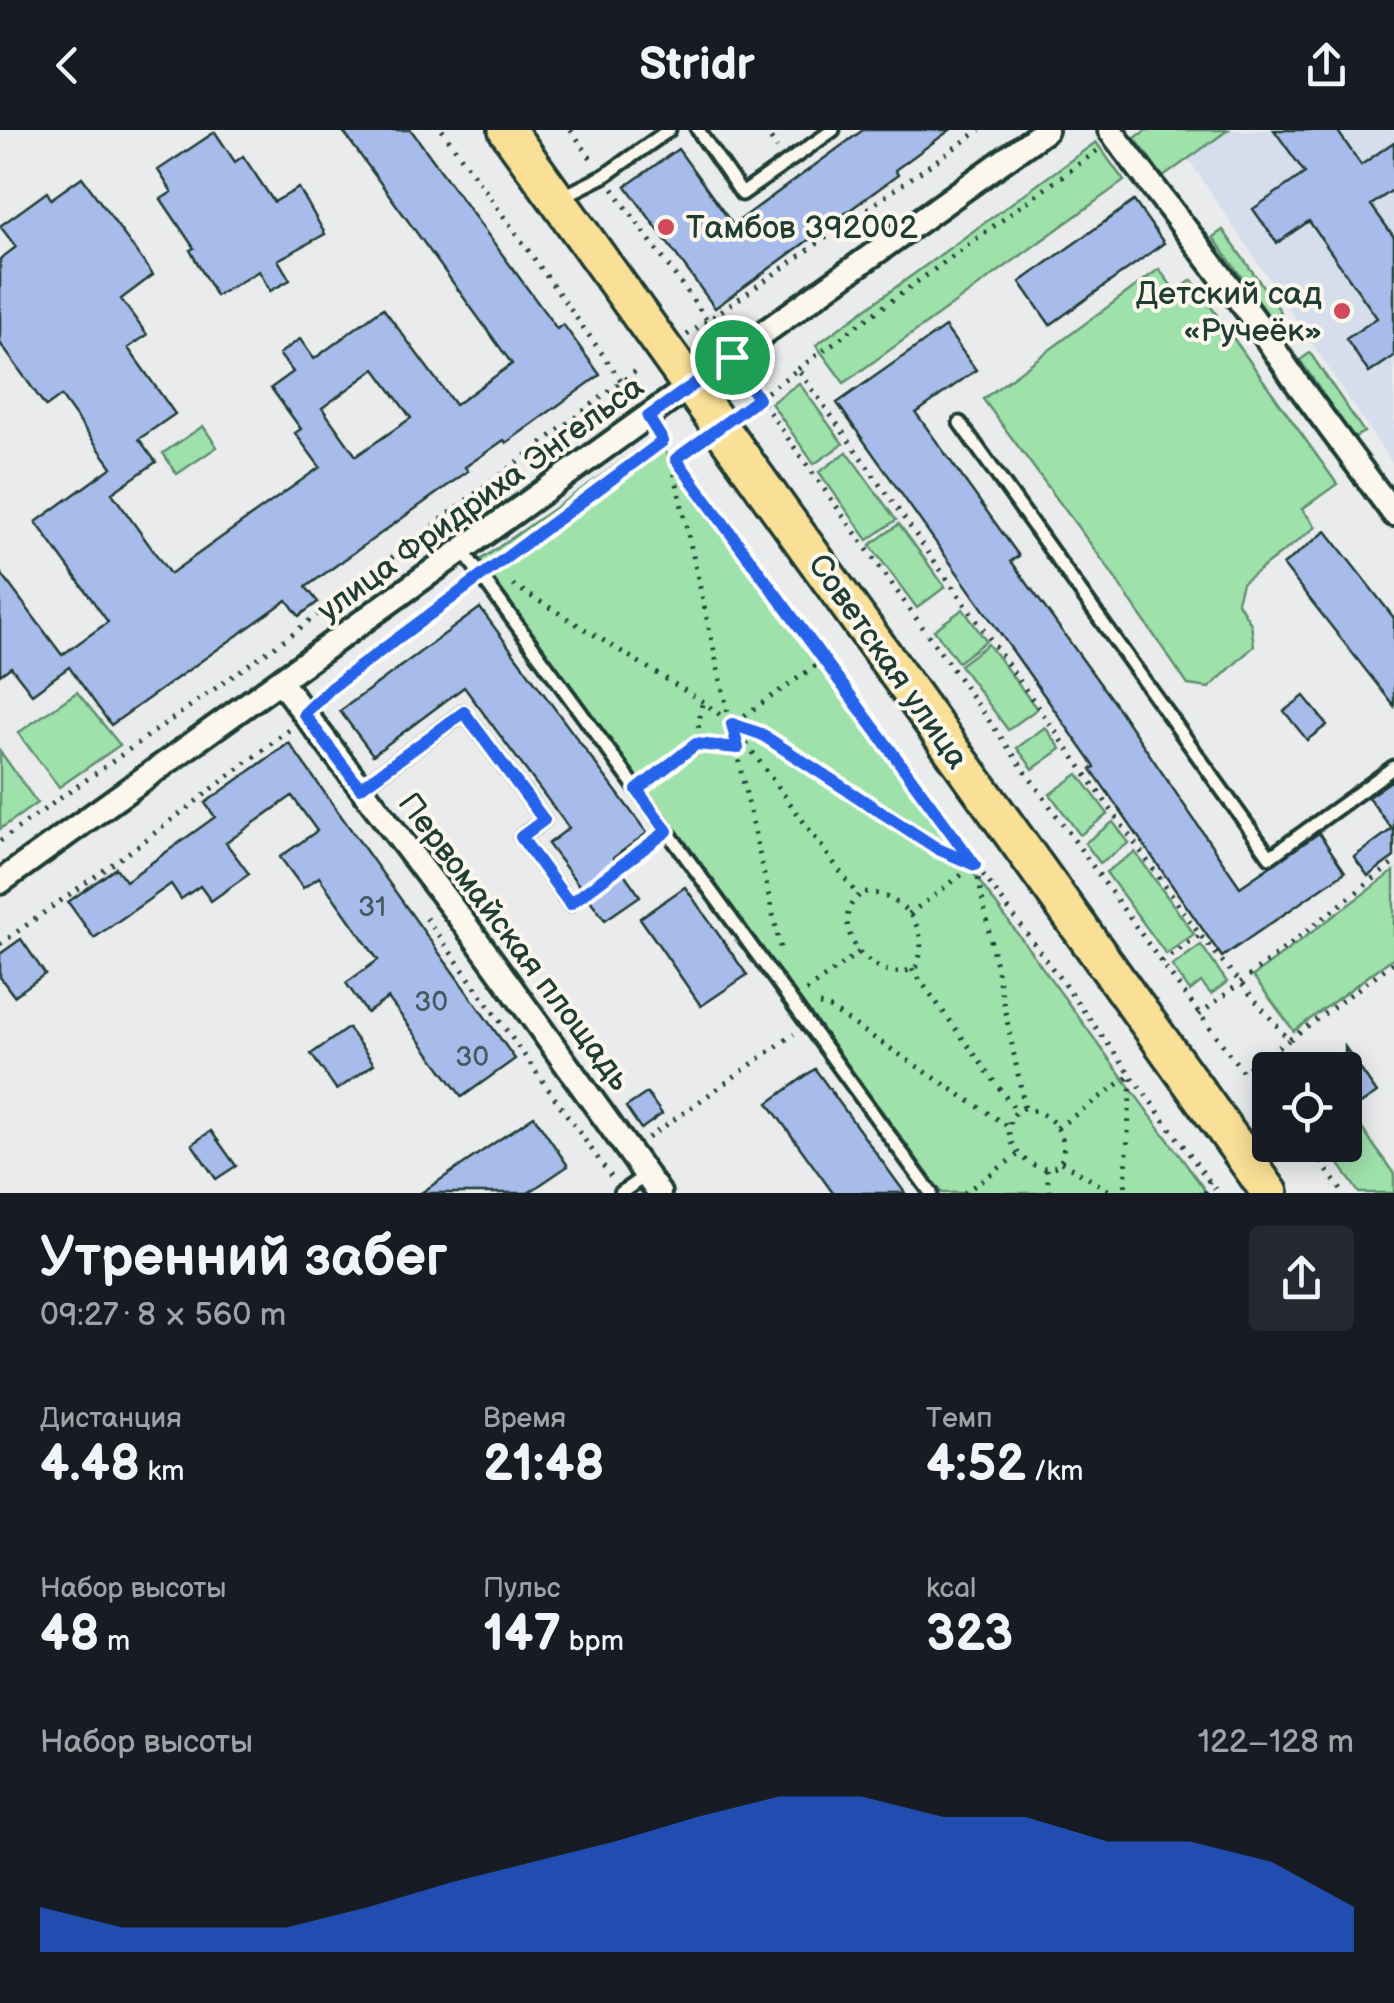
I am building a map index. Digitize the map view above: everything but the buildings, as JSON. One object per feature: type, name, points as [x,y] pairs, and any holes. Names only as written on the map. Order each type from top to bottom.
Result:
[{"type":"main road","name":"Советская улица","points":[[507,130],[1270,1193]]},
{"type":"street","name":"улица Фридриха Энгельса","points":[[0,882],[1046,130]]},
{"type":"street","points":[[1112,134],[1253,318],[1394,514]]},
{"type":"street","name":"Первомайская площадь","points":[[280,681],[479,943],[653,1184]]},
{"type":"lane","points":[[558,199],[604,176],[669,130]]},
{"type":"lane","points":[[698,130],[742,194],[834,130]]},
{"type":"lane","points":[[960,422],[1270,857],[1394,766]]},
{"type":"lane","points":[[462,551],[931,1193]]},
{"type":"lane","points":[[360,788],[464,712],[544,820],[521,837],[570,904]]},
{"type":"lane","points":[[622,1193],[653,1184]]},
{"type":"path","points":[[442,130],[676,459],[1218,1193]]},
{"type":"path","points":[[571,130],[708,320],[758,399],[1161,962],[1243,1072],[1252,1064]]},
{"type":"path","points":[[0,841],[292,634],[666,348],[980,130]]},
{"type":"path","points":[[676,459],[1112,134]]},
{"type":"path","points":[[798,370],[1200,935],[1289,1040]]},
{"type":"path","points":[[0,944],[154,833],[290,729],[331,688],[663,441]]},
{"type":"path","points":[[669,449],[792,1002]]},
{"type":"path","points":[[481,576],[506,580],[702,701],[732,724],[858,896]]},
{"type":"path","points":[[732,724],[824,660]]},
{"type":"path","points":[[696,744],[702,701]]},
{"type":"path","points":[[732,724],[761,734],[938,849],[975,865]]},
{"type":"path","points":[[637,790],[696,744],[738,748]]},
{"type":"path","points":[[570,904],[667,831]]},
{"type":"path","points":[[1200,1015],[1394,863]]},
{"type":"path","points":[[909,914],[975,865]]},
{"type":"path","points":[[975,865],[1025,1108]]},
{"type":"path","points":[[865,892],[879,893],[893,899],[909,914],[916,922],[922,943],[921,957],[912,969],[893,973],[880,970],[859,952],[848,928],[848,908],[865,892]]},
{"type":"path","points":[[416,905],[622,1193]]},
{"type":"path","points":[[1161,962],[1200,935]]},
{"type":"path","points":[[792,1002],[859,952]]},
{"type":"path","points":[[1270,1052],[1394,962]]},
{"type":"path","points":[[912,969],[1016,1111]]},
{"type":"path","points":[[792,1002],[826,1006],[1009,1127]]},
{"type":"path","points":[[629,1151],[808,1024]]},
{"type":"path","points":[[1057,1128],[1131,1076]]},
{"type":"path","points":[[1125,1193],[1131,1076]]},
{"type":"path","points":[[1025,1108],[1043,1114],[1057,1128],[1064,1146],[1061,1162],[1046,1170],[1034,1167],[1019,1154],[1009,1135],[1016,1111],[1025,1108]]},
{"type":"path","points":[[964,1193],[1019,1154]]},
{"type":"path","points":[[1061,1162],[1113,1193]]},
{"type":"path","points":[[1321,1162],[1343,1193]]},
{"type":"path","points":[[1046,1170],[1050,1193]]},
{"type":"path","points":[[1205,1193],[1209,1181]]},
{"type":"shaded area","name":"Детский сад «Ручеёк»","points":[[1226,130],[1394,130],[1394,466],[1187,157]]},
{"type":"green space","points":[[1146,130],[1228,130],[1163,177],[1135,138]]},
{"type":"green space","points":[[1096,142],[1124,181],[844,383],[816,345]]},
{"type":"green space","points":[[1223,230],[1281,312],[1271,319],[1213,237]]},
{"type":"green space","points":[[1159,269],[1176,292],[1192,280],[1337,484],[1302,509],[1316,527],[1242,583],[1237,601],[1251,624],[1254,646],[1209,688],[1188,685],[1106,565],[983,399]]},
{"type":"green space","points":[[1310,353],[1364,432],[1353,438],[1300,360]]},
{"type":"green space","points":[[799,383],[843,444],[814,464],[771,403]]},
{"type":"green space","points":[[203,426],[217,447],[177,474],[163,453]]},
{"type":"green space","points":[[655,438],[1207,1193],[942,1193],[479,561]]},
{"type":"green space","points":[[847,452],[896,520],[868,540],[819,472]]},
{"type":"green space","points":[[899,524],[945,587],[917,608],[870,545]]},
{"type":"green space","points":[[963,609],[986,641],[958,662],[934,630]]},
{"type":"green space","points":[[988,644],[1037,709],[1008,730],[960,665]]},
{"type":"green space","points":[[77,692],[120,745],[59,787],[18,733]]},
{"type":"green space","points":[[1045,727],[1061,749],[1033,769],[1017,748]]},
{"type":"green space","points":[[0,751],[37,803],[0,829]]},
{"type":"green space","points":[[1078,774],[1108,814],[1080,835],[1050,794]]},
{"type":"green space","points":[[1113,822],[1129,843],[1100,863],[1085,843]]},
{"type":"green space","points":[[1135,852],[1194,934],[1166,954],[1106,872]]},
{"type":"green space","points":[[1394,871],[1394,957],[1294,1031],[1253,976]]},
{"type":"green space","points":[[1201,945],[1227,982],[1211,994],[1201,982],[1190,991],[1172,966]]},
{"type":"green space","points":[[1362,1129],[1394,1174],[1394,1193],[1359,1193],[1338,1162],[1362,1162]]},
{"type":"place","name":"Тамбов 392002","points":[[666,227]]},
{"type":"place","name":"Детский сад «Ручеёк»","points":[[1342,311]]},
{"type":"route","points":[[732,357],[758,399],[676,459],[975,865],[938,849],[761,734],[732,724],[738,748],[696,744],[637,790],[667,831],[570,904],[521,837],[544,820],[464,712],[360,788],[304,714],[331,688],[663,441],[648,417],[732,357]]}]
